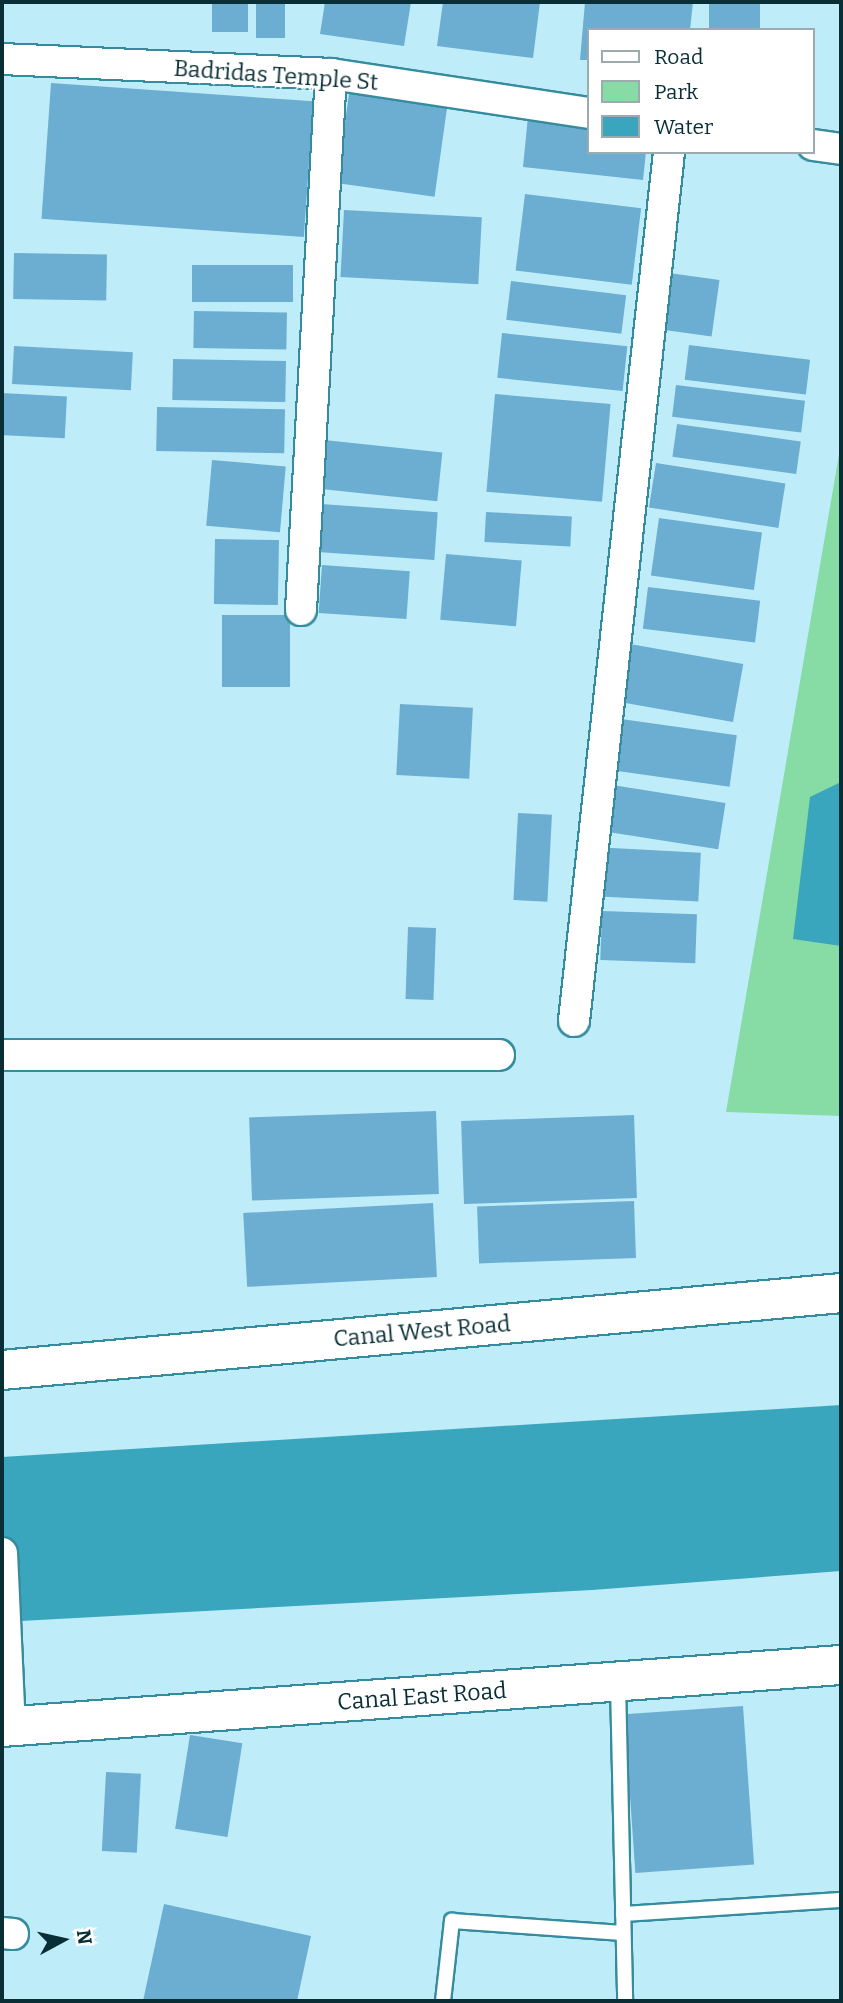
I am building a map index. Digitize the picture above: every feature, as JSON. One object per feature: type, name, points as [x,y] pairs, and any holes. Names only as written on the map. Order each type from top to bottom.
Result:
[{"type":"main road","name":"Canal West Road","points":[[2,1370],[841,1293]]},
{"type":"main road","name":"Canal East Road","points":[[6,1727],[841,1665]]},
{"type":"street","name":"Badridas Temple St","points":[[2,59],[331,74],[588,113]]},
{"type":"street","points":[[301,610],[331,74]]},
{"type":"street","points":[[815,145],[841,149]]},
{"type":"street","points":[[574,1021],[669,154]]},
{"type":"street","points":[[2,1055],[499,1055]]},
{"type":"street","points":[[2,1553],[8,1674],[6,1727]]},
{"type":"lane","points":[[618,1682],[625,2001]]},
{"type":"lane","points":[[623,1914],[841,1900]]},
{"type":"lane","points":[[443,2001],[452,1921],[623,1933]]},
{"type":"green space","points":[[841,443],[841,1116],[726,1112]]},
{"type":"water","points":[[841,782],[841,946],[793,939],[810,797]]},
{"type":"water","points":[[841,1405],[841,1571],[592,1590],[2,1622],[2,1457]]},
{"type":"building","points":[[212,2],[248,2],[248,32],[212,32]]},
{"type":"building","points":[[256,2],[285,2],[285,38],[256,38]]},
{"type":"building","points":[[325,2],[411,2],[404,46],[320,34]]},
{"type":"building","points":[[443,2],[540,2],[533,58],[437,46]]},
{"type":"building","points":[[585,2],[693,2],[690,28],[588,28],[588,60],[580,60]]},
{"type":"building","points":[[709,2],[760,2],[760,28],[709,28]]},
{"type":"building","points":[[51,83],[313,101],[304,237],[42,219]]},
{"type":"building","points":[[350,87],[448,101],[435,197],[337,183]]},
{"type":"building","points":[[528,116],[588,122],[588,154],[646,154],[643,180],[523,167]]},
{"type":"building","points":[[525,194],[641,208],[632,285],[516,270]]},
{"type":"building","points":[[344,210],[482,217],[478,284],[340,277]]},
{"type":"building","points":[[14,253],[107,255],[106,301],[13,299]]},
{"type":"building","points":[[192,265],[293,265],[293,302],[192,302]]},
{"type":"building","points":[[669,273],[720,280],[712,337],[661,329]]},
{"type":"building","points":[[511,281],[626,295],[621,334],[506,320]]},
{"type":"building","points":[[194,311],[287,313],[286,350],[193,348]]},
{"type":"building","points":[[502,333],[627,346],[623,391],[497,378]]},
{"type":"building","points":[[689,345],[810,360],[806,395],[685,380]]},
{"type":"building","points":[[14,346],[133,352],[131,390],[12,384]]},
{"type":"building","points":[[173,359],[286,361],[285,402],[172,400]]},
{"type":"building","points":[[676,385],[805,401],[801,433],[672,417]]},
{"type":"building","points":[[2,393],[67,396],[65,438],[2,435]]},
{"type":"building","points":[[495,394],[611,404],[602,502],[486,492]]},
{"type":"building","points":[[157,407],[285,409],[284,453],[156,451]]},
{"type":"building","points":[[677,424],[801,441],[796,474],[672,457]]},
{"type":"building","points":[[324,440],[442,452],[437,501],[319,489]]},
{"type":"building","points":[[212,460],[286,466],[280,532],[206,526]]},
{"type":"building","points":[[656,463],[785,483],[778,528],[649,507]]},
{"type":"building","points":[[321,504],[438,512],[434,560],[318,552]]},
{"type":"building","points":[[486,512],[572,517],[570,546],[484,542]]},
{"type":"building","points":[[659,518],[762,532],[754,590],[651,575]]},
{"type":"building","points":[[215,539],[279,540],[278,605],[214,604]]},
{"type":"building","points":[[446,554],[522,561],[516,626],[440,620]]},
{"type":"building","points":[[322,565],[410,571],[406,619],[319,613]]},
{"type":"building","points":[[648,587],[760,601],[755,642],[643,629]]},
{"type":"building","points":[[222,615],[290,615],[290,687],[222,687]]},
{"type":"building","points":[[630,644],[743,664],[733,722],[620,702]]},
{"type":"building","points":[[400,704],[473,708],[469,779],[396,775]]},
{"type":"building","points":[[614,718],[737,735],[730,787],[607,769]]},
{"type":"building","points":[[606,784],[726,803],[718,849],[599,830]]},
{"type":"building","points":[[518,813],[552,815],[547,902],[513,900]]},
{"type":"building","points":[[593,847],[701,853],[698,902],[590,896]]},
{"type":"building","points":[[602,911],[697,914],[695,963],[600,960]]},
{"type":"building","points":[[408,927],[436,928],[433,1000],[405,999]]},
{"type":"building","points":[[436,1111],[439,1194],[252,1200],[249,1118]]},
{"type":"building","points":[[634,1115],[637,1198],[464,1204],[461,1121]]},
{"type":"building","points":[[634,1201],[636,1258],[479,1263],[477,1206]]},
{"type":"building","points":[[433,1203],[437,1277],[247,1287],[243,1213]]},
{"type":"building","points":[[743,1706],[754,1865],[635,1873],[624,1714]]},
{"type":"building","points":[[190,1735],[242,1743],[227,1837],[175,1829]]},
{"type":"building","points":[[106,1772],[141,1774],[137,1853],[102,1851]]},
{"type":"building","points":[[164,1904],[311,1936],[297,2001],[143,2001]]}]
